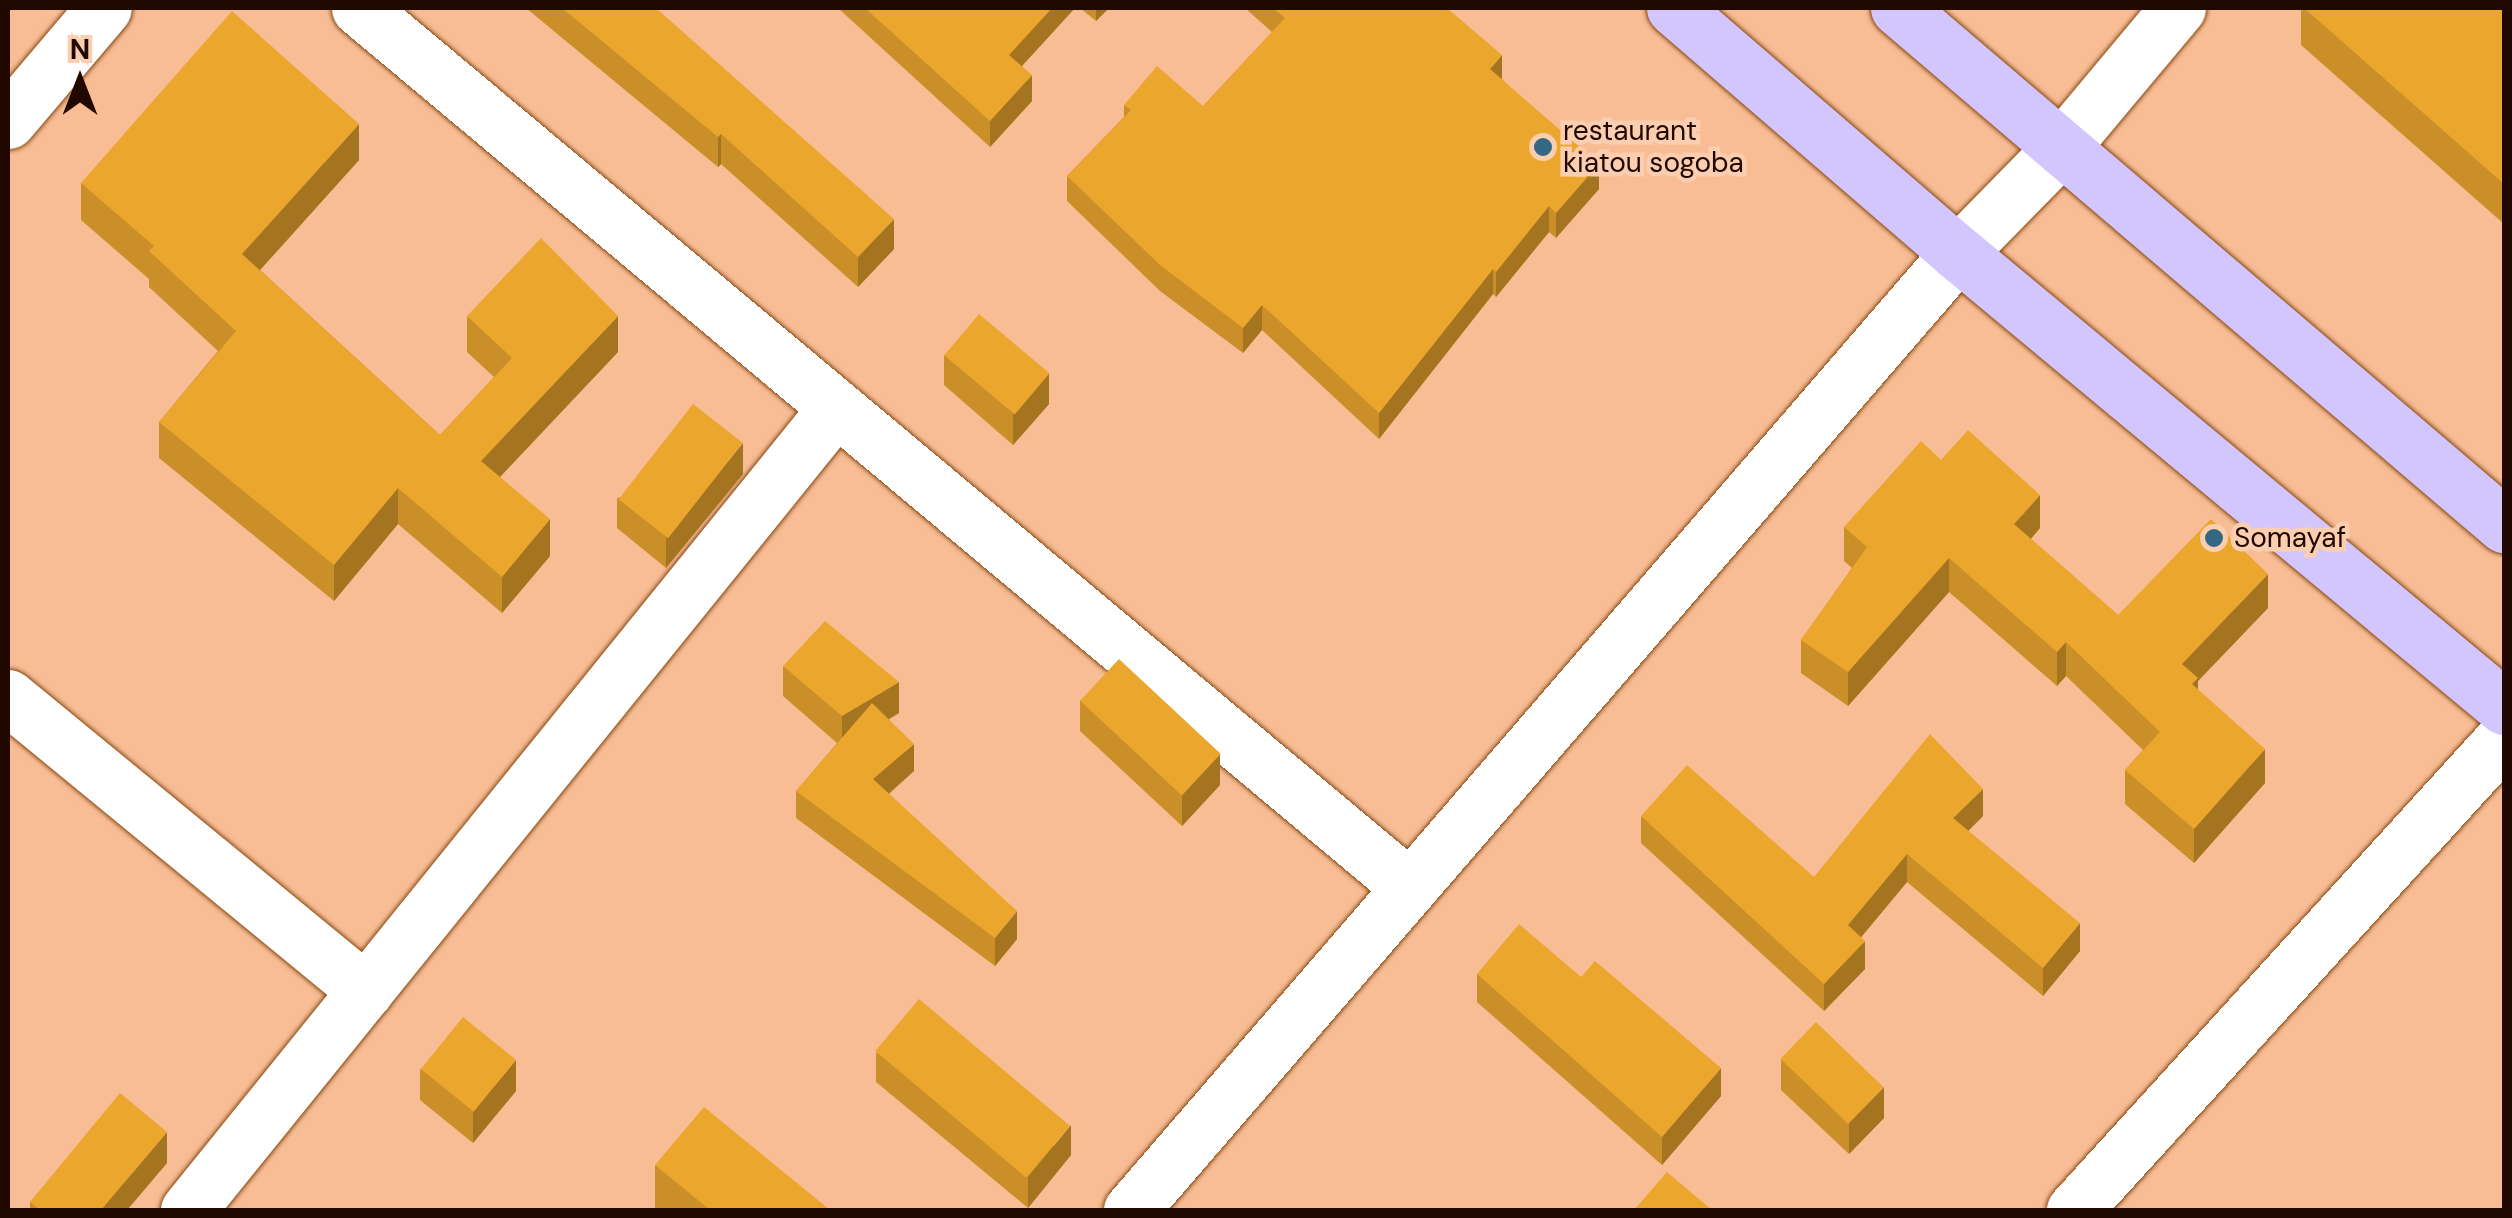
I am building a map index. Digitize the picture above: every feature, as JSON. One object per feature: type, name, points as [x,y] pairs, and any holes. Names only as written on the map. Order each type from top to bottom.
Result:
[{"type":"highway","points":[[1674,8],[1958,253],[2504,707]]},
{"type":"highway","points":[[1898,8],[2504,525]]},
{"type":"street","points":[[8,120],[104,8]]},
{"type":"street","points":[[358,8],[1409,887]]},
{"type":"street","points":[[1131,1210],[1958,253],[2060,149],[2178,8]]},
{"type":"street","points":[[188,1210],[836,410]]},
{"type":"street","points":[[8,697],[366,990]]},
{"type":"street","points":[[2074,1210],[2504,738]]},
{"type":"building","points":[[562,8],[656,8],[894,219],[858,257],[721,134],[718,137]]},
{"type":"building","points":[[865,8],[1052,8],[1009,55],[1032,75],[990,121]]},
{"type":"building","points":[[1273,8],[1447,8],[1502,55],[1490,69],[1599,164],[1556,213],[1549,206],[1496,272],[1493,269],[1379,413],[1262,305],[1243,328],[1160,265],[1067,176],[1131,110],[1124,105],[1157,66],[1203,106],[1285,18]]},
{"type":"building","points":[[2304,8],[2504,8],[2504,184]]},
{"type":"building","points":[[232,11],[359,124],[242,254],[440,435],[512,358],[467,316],[541,238],[618,316],[481,461],[550,519],[502,577],[398,488],[334,565],[159,422],[236,331],[149,251],[154,246],[81,183]]},
{"type":"building","points":[[979,314],[1049,373],[1015,415],[944,355]]},
{"type":"building","points":[[693,404],[743,443],[668,538],[619,499]]},
{"type":"building","points":[[1968,430],[2040,495],[2014,524],[2118,615],[2211,519],[2268,574],[2182,664],[2198,678],[2192,684],[2265,749],[2194,829],[2125,770],[2160,732],[2066,642],[2057,652],[1949,558],[1848,672],[1801,640],[1867,547],[1844,527],[1921,441],[1941,460]]},
{"type":"building","points":[[825,621],[899,682],[842,716],[783,666]]},
{"type":"building","points":[[1119,659],[1221,754],[1182,795],[1080,701]]},
{"type":"building","points":[[872,703],[914,744],[873,779],[1017,911],[995,938],[796,791]]},
{"type":"building","points":[[1930,734],[1983,789],[1953,818],[2080,923],[2043,968],[1907,854],[1848,925],[1865,941],[1824,984],[1641,816],[1687,765],[1814,877]]},
{"type":"building","points":[[1519,924],[1581,977],[1595,961],[1721,1068],[1662,1137],[1477,974]]},
{"type":"building","points":[[919,999],[1070,1126],[1026,1178],[875,1051]]},
{"type":"building","points":[[463,1017],[516,1060],[474,1112],[421,1069]]},
{"type":"building","points":[[1816,1022],[1884,1087],[1848,1124],[1781,1059]]},
{"type":"building","points":[[120,1093],[167,1132],[101,1210],[40,1210],[30,1202]]},
{"type":"building","points":[[704,1107],[830,1210],[710,1210],[655,1165]]},
{"type":"building","points":[[1667,1172],[1712,1210],[1634,1210]]},
{"type":"place","name":"restaurant kiatou sogoba","points":[[1543,147]]},
{"type":"place","name":"Somayaf","points":[[2214,538]]}]
